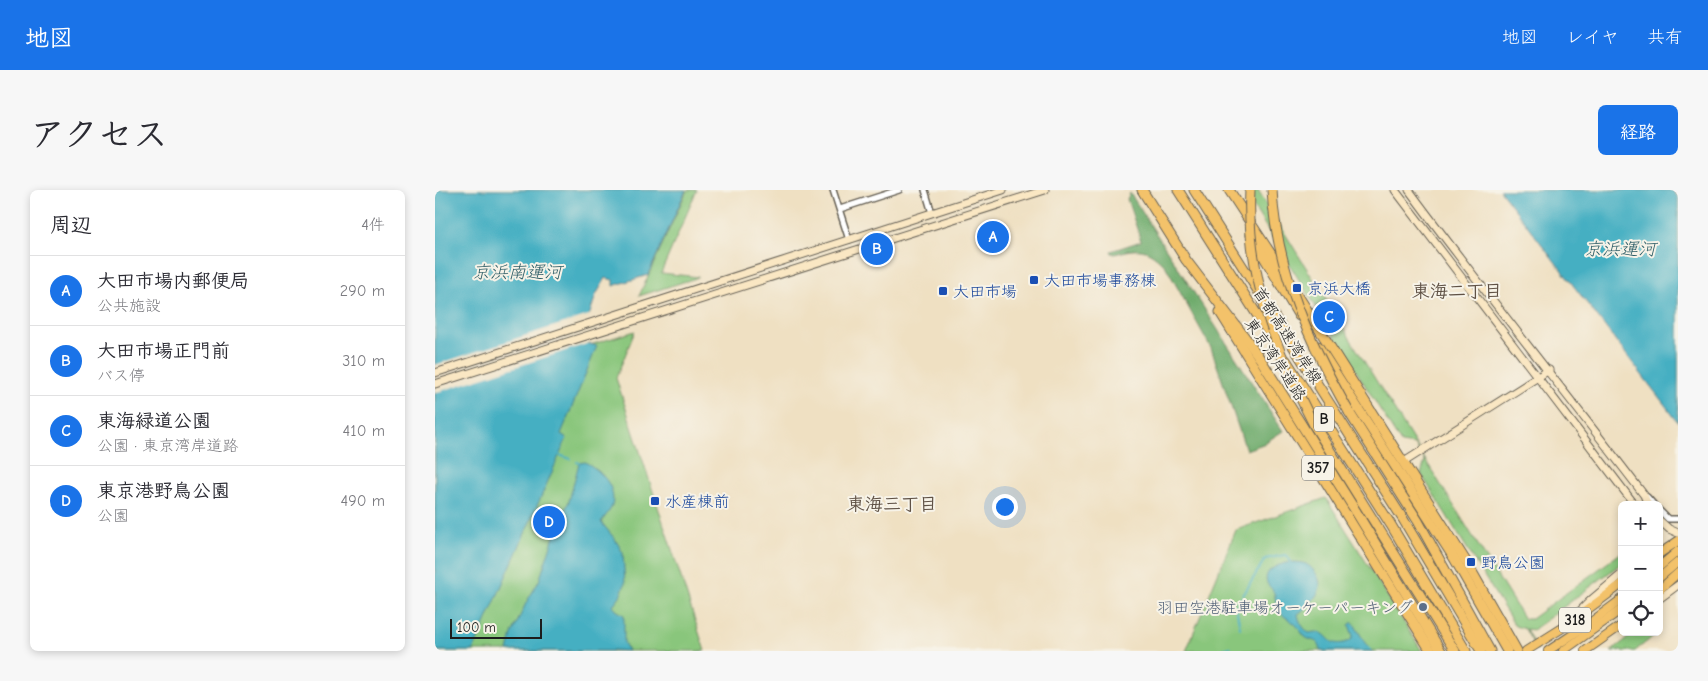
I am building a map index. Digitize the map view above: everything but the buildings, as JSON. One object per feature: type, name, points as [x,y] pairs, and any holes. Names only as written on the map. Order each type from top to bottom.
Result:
[{"type":"highway","name":"東京湾岸道路","points":[[1142,190],[1186,260],[1261,360],[1441,651]]},
{"type":"highway","name":"首都高速湾岸線","points":[[1178,190],[1391,526],[1466,651]]},
{"type":"highway","name":"首都高速湾岸線","points":[[1194,190],[1403,518],[1481,651]]},
{"type":"highway","points":[[1229,190],[1404,462],[1477,579],[1517,651]]},
{"type":"highway","points":[[1229,190],[1260,251],[1287,297],[1478,599],[1507,651]]},
{"type":"highway","name":"B","points":[[1250,190],[1251,230],[1257,274],[1267,318],[1285,366],[1314,425],[1455,651]]},
{"type":"highway","name":"B","points":[[1273,190],[1275,218],[1283,261],[1296,305],[1315,348],[1349,412],[1434,548],[1489,651]]},
{"type":"highway","name":"357","points":[[1205,284],[1228,326],[1431,651]]},
{"type":"main road","points":[[1663,551],[1678,541]]},
{"type":"main road","points":[[1663,564],[1678,551]]},
{"type":"main road","points":[[1663,575],[1678,562]]},
{"type":"main road","points":[[1663,586],[1678,573]]},
{"type":"main road","name":"318","points":[[1526,651],[1564,627],[1618,587]]},
{"type":"main road","name":"318","points":[[1548,651],[1618,602]]},
{"type":"main road","name":"318","points":[[1563,651],[1618,612]]},
{"type":"main road","name":"318","points":[[1585,651],[1618,628]]},
{"type":"street","points":[[833,190],[849,240]]},
{"type":"street","points":[[840,209],[899,190]]},
{"type":"street","points":[[925,190],[932,213]]},
{"type":"street","points":[[435,373],[1003,190]]},
{"type":"street","points":[[435,384],[1045,190]]},
{"type":"street","points":[[1395,190],[1632,501]]},
{"type":"street","points":[[1409,190],[1460,259],[1650,501]]},
{"type":"street","points":[[1404,462],[1549,370]]},
{"type":"street","points":[[1644,495],[1646,501]]},
{"type":"street","points":[[1663,514],[1668,519],[1678,519]]},
{"type":"street","points":[[1663,524],[1678,533]]},
{"type":"street","points":[[1564,627],[1591,600],[1618,577]]},
{"type":"street","points":[[1663,597],[1678,585]]},
{"type":"green space","points":[[687,190],[697,190],[661,273],[699,277],[639,296]]},
{"type":"green space","points":[[1243,190],[1258,190],[1524,619],[1531,619],[1618,555],[1618,566],[1533,630],[1526,629],[1537,651],[1525,629],[1515,626],[1421,474],[1425,461],[1415,445],[1401,443]]},
{"type":"green space","points":[[1130,193],[1283,431],[1263,444],[1246,450],[1211,348],[1166,267],[1160,260],[1143,250],[1112,253],[1111,251],[1141,241],[1127,199]]},
{"type":"green space","points":[[635,331],[616,378],[705,651],[435,651],[435,393]]},
{"type":"green space","points":[[1326,498],[1422,651],[1186,651],[1236,530]]},
{"type":"green space","points":[[1631,636],[1654,636],[1635,651],[1611,651]]},
{"type":"water","name":"京浜南運河","points":[[435,190],[686,190],[648,275],[613,286],[613,280],[606,278],[596,295],[581,341],[597,346],[561,434],[567,438],[473,651],[435,651]]},
{"type":"water","name":"京浜運河","points":[[1500,190],[1672,190],[1678,197],[1678,422]]},
{"type":"water","points":[[585,462],[601,474],[610,485],[612,492],[612,506],[601,522],[615,539],[623,553],[625,584],[620,596],[613,605],[616,610],[624,615],[624,642],[628,651],[508,651],[512,634],[526,603],[539,581],[555,533],[569,501],[579,463]]},
{"type":"water","points":[[1290,562],[1309,566],[1317,575],[1320,583],[1316,597],[1298,614],[1300,622],[1305,629],[1309,633],[1322,633],[1331,641],[1341,643],[1350,641],[1353,636],[1349,625],[1353,622],[1365,643],[1373,651],[1321,651],[1317,642],[1305,637],[1296,625],[1280,612],[1274,593],[1266,580],[1267,575],[1272,569]]},
{"type":"pier","points":[[592,314],[584,339],[593,342],[435,393],[435,365]]},
{"type":"waterway","points":[[559,455],[571,459]]},
{"type":"waterway","points":[[1240,628],[1236,607],[1265,559],[1285,555],[1290,562]]},
{"type":"waterway","points":[[1218,651],[1230,647]]},
{"type":"place","name":"大田市場内郵便局","points":[[993,237]]},
{"type":"place","name":"大田市場正門前","points":[[877,249]]},
{"type":"place","name":"大田市場事務棟","points":[[1034,280]]},
{"type":"place","name":"京浜大橋","points":[[1297,288]]},
{"type":"place","name":"大田市場","points":[[943,291]]},
{"type":"place","name":"東海緑道公園","points":[[1329,317]]},
{"type":"place","name":"水産棟前","points":[[655,501]]},
{"type":"place","name":"東京港野鳥公園","points":[[549,522]]},
{"type":"place","name":"野鳥公園","points":[[1471,562]]},
{"type":"place","name":"羽田空港駐車場オーケーパーキング","points":[[1423,607]]},
{"type":"district","name":"東海二丁目","points":[[1457,291]]},
{"type":"district","name":"東海三丁目","points":[[892,504]]}]
